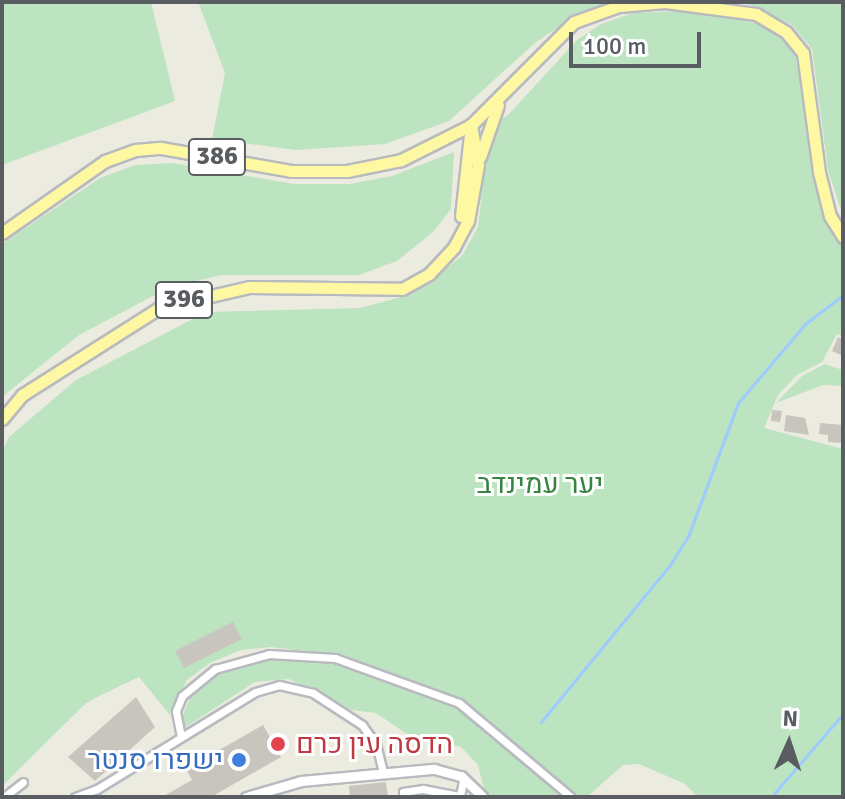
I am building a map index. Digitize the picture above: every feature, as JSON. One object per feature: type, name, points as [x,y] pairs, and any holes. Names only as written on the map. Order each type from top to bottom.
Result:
[{"type":"main road","name":"386","points":[[2,233],[105,161],[136,150],[161,148],[291,171],[347,171],[401,160],[471,125],[502,100],[574,22],[596,12],[665,2],[756,14],[786,32],[803,53],[819,172],[830,216],[843,237]]},
{"type":"main road","points":[[402,289],[429,274],[454,247],[468,221],[478,165],[502,100]]},
{"type":"main road","points":[[471,125],[478,165]]},
{"type":"main road","points":[[402,289],[429,266],[458,227],[471,125]]},
{"type":"main road","name":"396","points":[[2,419],[22,395],[159,308],[249,287],[402,289]]},
{"type":"street","points":[[181,737],[176,711],[182,696],[215,669],[269,654],[335,658],[459,703],[571,797]]},
{"type":"street","points":[[75,797],[255,692],[289,685],[313,693],[362,725],[376,744],[383,773]]},
{"type":"street","points":[[246,797],[301,781],[434,769],[461,776],[483,797]]},
{"type":"street","points":[[404,797],[403,792],[423,789],[460,796],[465,788],[461,776]]},
{"type":"street","points":[[4,797],[23,782]]},
{"type":"green space","points":[[2,2],[151,2],[175,101],[2,165]]},
{"type":"green space","points":[[198,2],[611,2],[583,11],[536,42],[449,121],[385,144],[296,150],[212,139],[225,73]]},
{"type":"green space","points":[[744,2],[843,2],[843,216],[828,170],[812,49],[792,25]]},
{"type":"green space","name":"יער עמינדב","points":[[702,10],[766,26],[794,51],[833,229],[843,243],[843,336],[837,334],[822,362],[797,375],[778,395],[764,428],[843,449],[843,797],[698,797],[685,784],[639,764],[623,765],[587,797],[580,797],[460,700],[342,656],[271,647],[241,650],[210,663],[187,680],[170,715],[139,677],[101,695],[85,704],[2,786],[2,452],[9,437],[76,380],[206,312],[360,308],[412,294],[462,256],[478,227],[489,128],[509,114],[577,40],[601,24],[633,13]]},
{"type":"green space","points":[[454,152],[451,209],[433,232],[397,261],[359,275],[222,275],[170,287],[79,335],[2,397],[2,244],[100,178],[135,165],[172,163],[294,184],[350,184],[392,176]]},
{"type":"green space","points":[[825,364],[843,370],[843,386],[823,385],[776,403],[802,376]]},
{"type":"green space","points":[[273,656],[326,661],[435,696],[473,714],[566,797],[486,797],[478,765],[461,747],[407,734],[376,713],[351,710],[289,679],[255,682],[184,728],[182,717],[194,688],[217,671]]},
{"type":"building","points":[[838,337],[843,340],[843,356],[832,351]]},
{"type":"building","points":[[772,410],[782,411],[780,422],[771,421]]},
{"type":"building","points":[[786,415],[805,418],[809,435],[784,431]]},
{"type":"building","points":[[820,423],[843,425],[843,443],[828,442],[828,435],[819,434]]},
{"type":"building","points":[[233,622],[242,639],[184,668],[175,651]]},
{"type":"building","points":[[136,697],[155,727],[95,781],[68,757]]},
{"type":"building","name":"ישפרו סנטר","points":[[263,725],[281,757],[211,797],[162,797],[192,780],[186,769]]},
{"type":"building","points":[[386,782],[388,797],[350,797],[349,786]]},
{"type":"waterway","points":[[541,722],[670,565],[689,534],[738,403],[805,324],[843,295]]},
{"type":"waterway","points":[[771,797],[843,714]]},
{"type":"place","name":"הדסה עין כרם","points":[[278,744]]},
{"type":"place","name":"ישפרו סנטר","points":[[239,760]]}]
